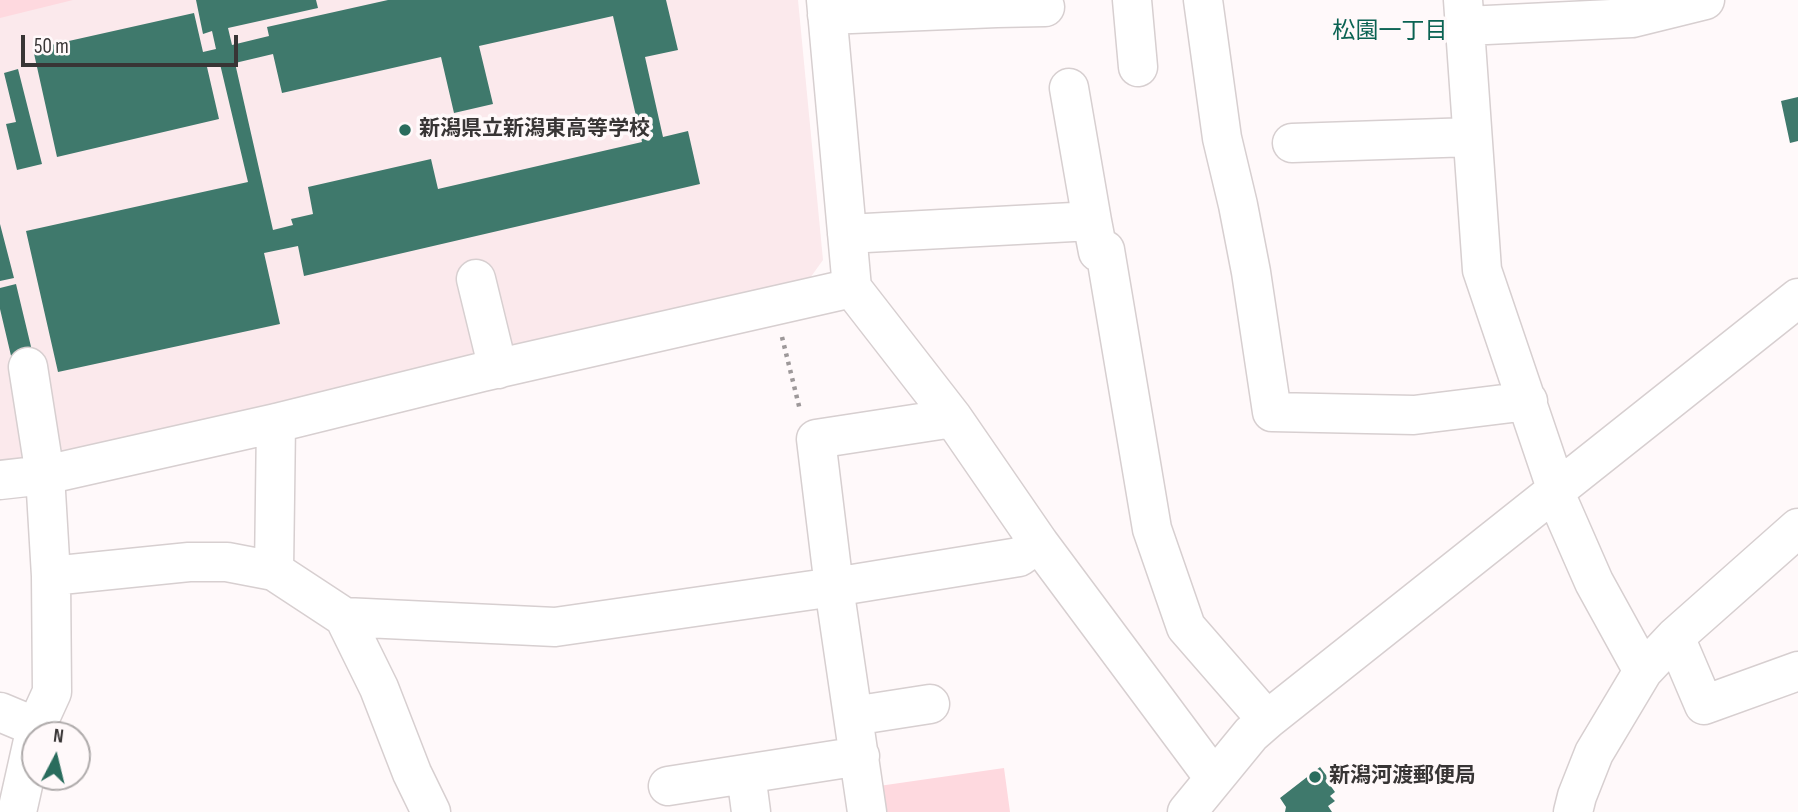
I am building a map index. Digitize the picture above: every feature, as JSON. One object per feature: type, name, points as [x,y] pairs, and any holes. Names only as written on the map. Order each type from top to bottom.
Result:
[{"type":"street","points":[[1132,0],[1138,67]]},
{"type":"street","points":[[1203,0],[1222,138],[1248,258],[1272,412],[1414,415],[1528,401]]},
{"type":"street","points":[[1643,671],[1594,582],[1556,492],[1528,401],[1482,270],[1465,13],[1570,10],[1632,18],[1687,2]]},
{"type":"street","points":[[1045,7],[997,4],[827,8],[852,288],[953,418],[1039,543],[1207,799],[1251,734],[1267,720],[1798,298]]},
{"type":"street","points":[[1069,88],[1098,252],[1105,250],[1152,529],[1186,627],[1267,720]]},
{"type":"street","points":[[1292,143],[1472,137]]},
{"type":"street","points":[[847,234],[1092,221]]},
{"type":"street","points":[[476,279],[498,369]]},
{"type":"street","points":[[0,480],[46,475],[852,288]]},
{"type":"street","points":[[28,367],[46,475],[51,576],[52,692],[39,721]]},
{"type":"street","points":[[867,812],[834,587],[816,439],[953,418]]},
{"type":"street","points":[[274,571],[276,423]]},
{"type":"street","points":[[1573,812],[1594,753],[1643,671],[1675,637],[1798,528]]},
{"type":"street","points":[[344,617],[555,627],[1019,557],[1039,543]]},
{"type":"street","points":[[51,576],[189,562],[227,562],[274,571],[344,617],[379,688],[412,773],[431,812]]},
{"type":"street","points":[[1675,637],[1704,705],[1798,671]]},
{"type":"street","points":[[853,716],[930,705]]},
{"type":"street","points":[[0,712],[22,721]]},
{"type":"street","points":[[668,786],[860,756]]},
{"type":"street","points":[[746,774],[751,812]]},
{"type":"street","points":[[17,812],[22,791]]},
{"type":"path","points":[[775,305],[806,433],[816,439]]},
{"type":"shaded area","name":"新潟県立新潟東高等学校","points":[[0,0],[798,0],[823,260],[805,285],[30,460],[0,463]]},
{"type":"shaded area","points":[[0,0],[73,0],[0,18]]},
{"type":"shaded area","points":[[1004,768],[1010,812],[875,812],[872,787]]},
{"type":"building","points":[[196,0],[316,0],[318,8],[228,28],[232,45],[269,36],[267,27],[388,0],[666,0],[678,50],[645,57],[663,137],[688,131],[700,184],[304,276],[298,246],[264,253],[280,324],[58,372],[26,231],[248,182],[220,64],[207,67],[219,119],[57,157],[33,49],[194,13],[203,52],[216,49],[212,31],[203,34]],"holes":[[[613,16],[642,142],[438,189],[431,159],[308,187],[313,214],[291,219],[293,225],[273,230],[235,63],[273,54],[282,93],[441,57],[454,113],[493,104],[479,46]]]},
{"type":"building","points":[[18,69],[42,164],[17,170],[6,124],[16,122],[4,73]]},
{"type":"building","points":[[1798,97],[1798,141],[1790,143],[1781,101]]},
{"type":"building","points":[[0,224],[14,278],[0,281]]},
{"type":"building","points":[[16,284],[33,355],[12,360],[0,309],[0,288]]},
{"type":"building","points":[[1320,767],[1335,792],[1330,796],[1335,801],[1328,806],[1332,812],[1285,812],[1286,807],[1280,798]]},
{"type":"place","name":"新潟県立新潟東高等学校","points":[[405,130]]},
{"type":"place","name":"新潟河渡郵便局","points":[[1315,777]]},
{"type":"district","name":"松園一丁目","points":[[1390,32]]}]
